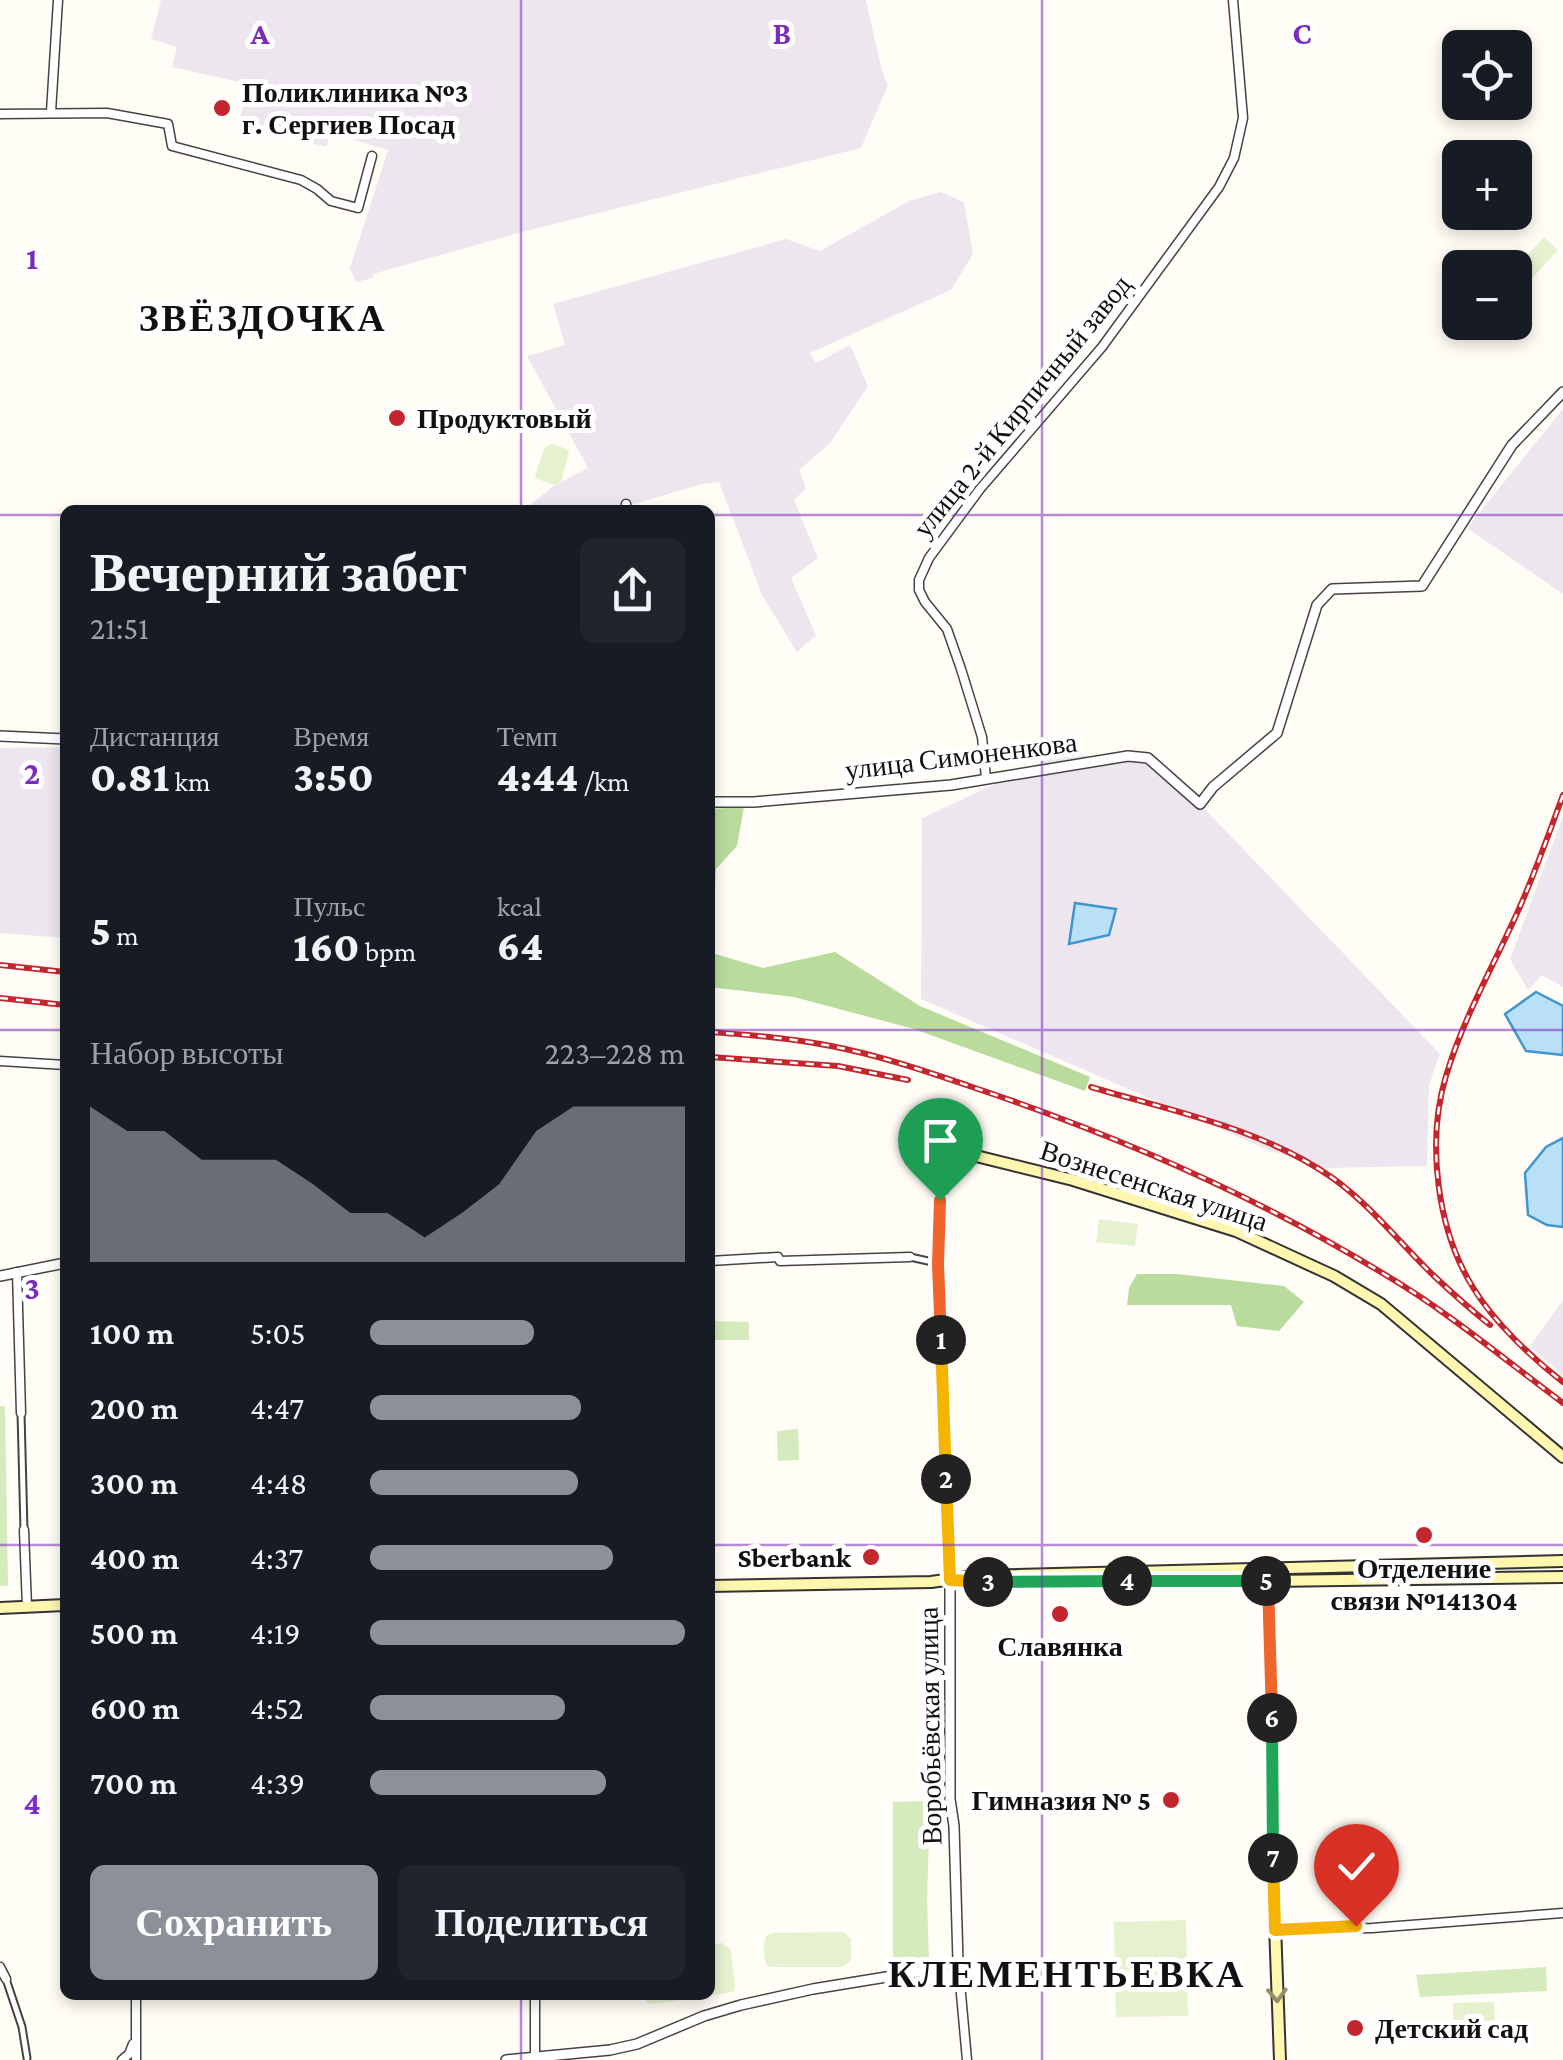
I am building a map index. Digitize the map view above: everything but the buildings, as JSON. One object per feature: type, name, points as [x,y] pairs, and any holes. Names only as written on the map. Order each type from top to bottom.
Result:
[{"type":"main road","name":"Вознесенская улица","points":[[962,1159],[976,1156],[994,1160],[1156,1205],[1236,1231],[1334,1276],[1381,1304],[1563,1458]]},
{"type":"main road","name":"Воробьёвская улица","points":[[950,1580],[938,1264],[943,1182],[950,1168],[962,1159]]},
{"type":"main road","points":[[715,1586],[1563,1561]]},
{"type":"main road","points":[[950,1580],[974,1583],[1563,1577]]},
{"type":"main road","points":[[1268,1581],[1280,2060]]},
{"type":"main road","points":[[0,1608],[60,1605]]},
{"type":"street","points":[[51,112],[58,0]]},
{"type":"street","name":"улица 2-й Кирпичный завод","points":[[986,778],[982,737],[961,668],[946,629],[919,590],[919,580],[929,558],[980,489],[1102,346],[1219,187],[1234,158],[1243,118],[1233,0]]},
{"type":"street","points":[[0,114],[106,113],[168,124],[172,146],[301,180],[331,201],[358,208],[372,156]]},
{"type":"street","name":"улица Симоненкова","points":[[715,802],[951,785],[1128,756],[1148,758],[1200,804],[1276,732],[1317,605],[1332,589],[1422,586],[1512,445],[1563,392]]},
{"type":"street","points":[[0,736],[60,739]]},
{"type":"street","points":[[0,1061],[60,1064]]},
{"type":"street","points":[[715,1261],[910,1257],[938,1264]]},
{"type":"street","points":[[0,1276],[60,1264]]},
{"type":"street","points":[[17,1272],[26,1607]]},
{"type":"street","name":"Воробьёвская улица","points":[[950,1580],[950,1799],[967,2060]]},
{"type":"street","points":[[1275,1930],[1372,1928],[1563,1913]]},
{"type":"street","points":[[506,2060],[610,2050],[637,2044],[741,2005],[929,1970],[958,1961]]},
{"type":"street","points":[[0,1966],[22,2028],[26,2058]]},
{"type":"street","points":[[136,2000],[136,2060]]},
{"type":"street","points":[[535,2000],[535,2058]]},
{"type":"street","points":[[122,2060],[136,2037]]},
{"type":"shaded area","points":[[161,0],[866,0],[888,85],[861,148],[522,232],[356,282],[350,268],[388,150],[331,133],[326,147],[239,123],[248,84],[172,67],[177,47],[151,39]]},
{"type":"shaded area","points":[[941,192],[964,202],[973,254],[951,290],[810,353],[816,363],[850,345],[868,386],[830,443],[799,470],[806,488],[794,500],[818,558],[791,578],[816,635],[797,652],[762,595],[719,482],[633,505],[530,505],[555,485],[588,468],[527,356],[565,345],[553,304],[786,239],[820,251],[909,201]]},
{"type":"shaded area","points":[[1563,409],[1563,594],[1467,528]]},
{"type":"shaded area","points":[[0,748],[60,748],[60,938],[0,933]]},
{"type":"shaded area","points":[[1150,754],[1440,1054],[1429,1085],[1427,1166],[1325,1168],[1271,1151],[921,999],[922,818],[1053,757]]},
{"type":"shaded area","points":[[1563,816],[1563,987],[1542,975],[1528,990],[1510,959]]},
{"type":"shaded area","points":[[1563,1300],[1563,1376],[1530,1346]]},
{"type":"green space","points":[[1544,237],[1558,250],[1532,278],[1532,250]]},
{"type":"green space","points":[[552,444],[569,453],[561,482],[555,485],[535,476],[545,447]]},
{"type":"green space","points":[[744,807],[737,846],[716,869],[715,890],[715,809]]},
{"type":"green space","points":[[835,952],[920,1006],[1090,1077],[1085,1091],[914,1029],[794,997],[715,988],[715,954],[763,968]]},
{"type":"green space","points":[[1099,1219],[1138,1224],[1135,1246],[1096,1242]]},
{"type":"green space","points":[[1137,1274],[1177,1274],[1284,1286],[1304,1302],[1279,1331],[1237,1326],[1231,1305],[1127,1305],[1129,1288]]},
{"type":"green space","points":[[715,1321],[749,1322],[749,1340],[715,1340]]},
{"type":"green space","points":[[0,1406],[5,1406],[8,1586],[0,1586]]},
{"type":"green space","points":[[798,1429],[799,1460],[778,1461],[777,1431]]},
{"type":"green space","points":[[930,1801],[929,1957],[893,1959],[893,1802]]},
{"type":"green space","points":[[1186,1920],[1188,2016],[1116,2017],[1114,1922]]},
{"type":"green space","points":[[843,1932],[851,1939],[851,1960],[842,1967],[767,1966],[764,1943],[772,1933]]},
{"type":"green space","points":[[722,1943],[731,1950],[733,1992],[715,1995],[715,1944]]},
{"type":"green space","points":[[1546,1967],[1547,1991],[1420,1997],[1416,1975]]},
{"type":"green space","points":[[646,2000],[679,2000],[652,2004]]},
{"type":"green space","points":[[1494,2002],[1495,2021],[1453,2021],[1453,2003]]},
{"type":"water","points":[[1075,903],[1116,909],[1109,935],[1069,944]]},
{"type":"water","points":[[1536,992],[1563,1006],[1563,1055],[1526,1051],[1505,1014]]},
{"type":"water","points":[[1563,1138],[1563,1227],[1547,1225],[1528,1215],[1525,1173],[1546,1147]]},
{"type":"railway","points":[[1563,795],[1522,902],[1453,1053],[1440,1102],[1436,1157],[1444,1214],[1461,1266],[1492,1314],[1563,1382]]},
{"type":"railway","points":[[0,965],[60,971]]},
{"type":"railway","points":[[0,998],[60,1004]]},
{"type":"railway","points":[[715,1032],[801,1041],[870,1055],[1036,1109],[1189,1171],[1288,1220],[1407,1288],[1563,1403]]},
{"type":"railway","points":[[715,1057],[838,1066],[908,1080]]},
{"type":"railway","points":[[1091,1087],[1217,1123],[1307,1162],[1360,1201],[1433,1275],[1490,1325]]},
{"type":"place","name":"Поликлиника №3 г. Сергиев Посад","points":[[222,108]]},
{"type":"place","name":"Продуктовый","points":[[397,418]]},
{"type":"place","name":"Отделение связи №141304","points":[[1424,1535]]},
{"type":"place","name":"Sberbank","points":[[871,1557]]},
{"type":"place","name":"Славянка","points":[[1060,1614]]},
{"type":"place","name":"Гимназия № 5","points":[[1171,1800]]},
{"type":"place","name":"Детский сад","points":[[1355,2028]]},
{"type":"district","name":"ЗВЁЗДОЧКА","points":[[263,318]]},
{"type":"district","name":"КЛЕМЕНТЬЕВКА","points":[[1067,1974]]},
{"type":"route","points":[[940,1200],[938,1264],[950,1580],[1268,1581],[1275,1930],[1356,1926]]}]
